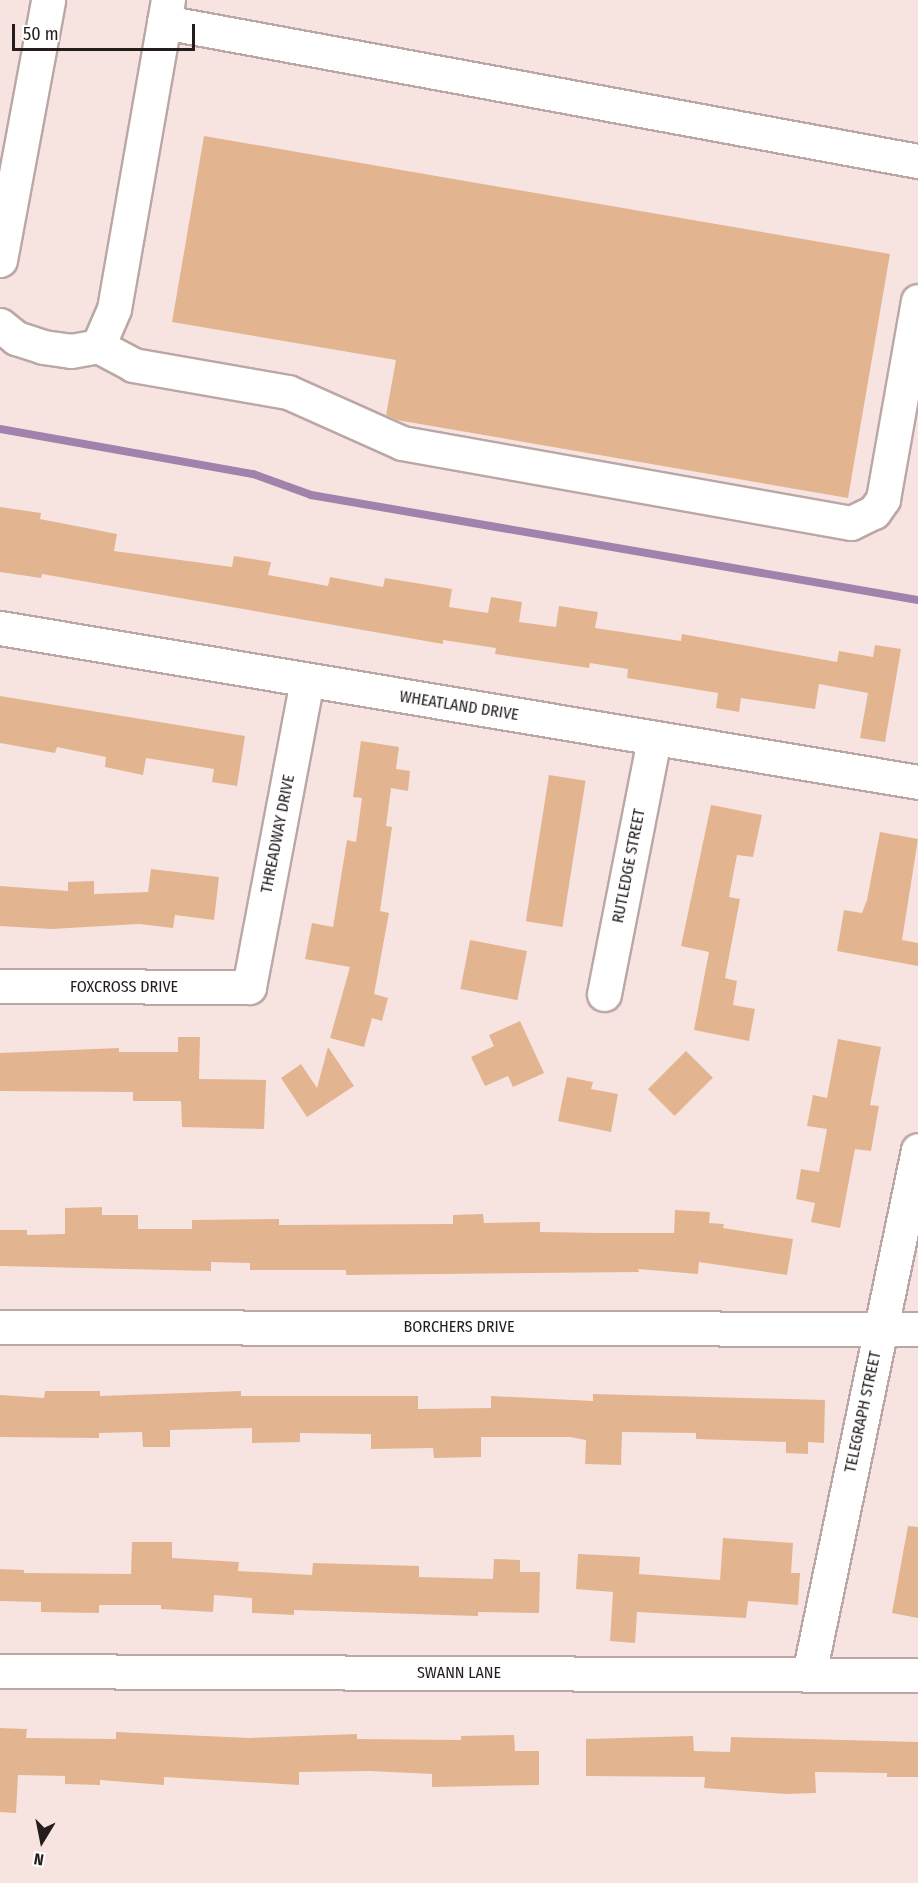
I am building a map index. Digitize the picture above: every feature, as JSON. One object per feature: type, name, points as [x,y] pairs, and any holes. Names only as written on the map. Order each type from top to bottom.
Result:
[{"type":"street","points":[[0,260],[48,0]]},
{"type":"street","points":[[98,346],[114,309],[166,11],[918,161]]},
{"type":"street","points":[[0,325],[16,338],[43,347],[71,351],[98,346],[133,365],[288,392],[402,443],[851,523],[874,512],[883,499],[918,301]]},
{"type":"street","name":"WHEATLAND DRIVE","points":[[0,628],[918,782]]},
{"type":"street","name":"THREADWAY DRIVE","points":[[249,987],[307,681]]},
{"type":"street","name":"RUTLEDGE STREET","points":[[604,994],[654,738]]},
{"type":"street","name":"FOXCROSS DRIVE","points":[[0,986],[249,987]]},
{"type":"street","name":"TELEGRAPH STREET","points":[[809,1674],[918,1150]]},
{"type":"street","name":"BORCHERS DRIVE","points":[[0,1327],[881,1327],[918,1329]]},
{"type":"street","name":"SWANN LANE","points":[[0,1671],[918,1675]]},
{"type":"building","points":[[204,136],[890,254],[848,498],[397,420],[386,415],[396,360],[172,322]]},
{"type":"building","points":[[0,507],[41,513],[40,519],[117,534],[114,551],[232,567],[234,556],[271,562],[268,575],[328,586],[330,577],[383,587],[385,578],[452,589],[449,607],[488,613],[491,597],[522,602],[519,622],[556,627],[559,606],[598,612],[595,628],[681,641],[682,634],[837,662],[839,651],[873,657],[875,645],[901,649],[885,742],[860,738],[868,693],[819,684],[815,709],[741,698],[739,712],[716,708],[718,693],[627,678],[628,669],[590,663],[589,668],[495,654],[496,648],[443,640],[443,644],[42,574],[41,578],[0,572]]},
{"type":"building","points":[[0,696],[245,736],[237,786],[212,782],[214,769],[146,758],[143,775],[105,767],[106,757],[57,747],[55,753],[0,743]]},
{"type":"building","points":[[361,741],[399,747],[396,769],[410,771],[408,791],[391,788],[386,826],[392,827],[380,911],[389,913],[374,994],[388,998],[382,1021],[372,1018],[364,1047],[330,1038],[350,967],[305,959],[312,923],[333,927],[347,840],[356,842],[362,798],[353,797]]},
{"type":"building","points":[[549,775],[586,781],[562,927],[526,921]]},
{"type":"building","points":[[711,805],[762,815],[753,857],[737,855],[729,897],[740,899],[725,978],[737,981],[733,1005],[755,1009],[749,1041],[694,1030],[709,952],[681,946]]},
{"type":"building","points":[[880,832],[918,839],[902,940],[918,943],[918,966],[837,951],[844,910],[862,913],[867,900]]},
{"type":"building","points":[[151,869],[219,877],[214,920],[175,915],[173,928],[139,924],[51,929],[0,926],[0,886],[68,891],[68,882],[94,881],[94,894],[148,892]]},
{"type":"building","points":[[470,940],[527,951],[517,1000],[460,989]]},
{"type":"building","points":[[520,1021],[544,1073],[513,1087],[508,1076],[485,1086],[471,1057],[494,1046],[489,1035]]},
{"type":"building","points":[[178,1037],[200,1037],[199,1079],[266,1080],[264,1129],[182,1127],[181,1101],[133,1101],[133,1092],[0,1091],[0,1053],[119,1048],[119,1052],[178,1052]]},
{"type":"building","points":[[838,1039],[881,1047],[870,1105],[879,1106],[871,1151],[855,1149],[840,1228],[811,1222],[815,1203],[796,1199],[801,1169],[819,1172],[827,1129],[807,1126],[813,1095],[827,1098]]},
{"type":"building","points":[[328,1047],[354,1086],[307,1117],[281,1078],[301,1064],[317,1088]]},
{"type":"building","points":[[686,1051],[713,1078],[675,1116],[648,1089]]},
{"type":"building","points":[[567,1077],[593,1082],[591,1089],[618,1094],[611,1132],[558,1121]]},
{"type":"building","points":[[102,1207],[102,1215],[138,1215],[138,1229],[192,1229],[192,1220],[279,1219],[279,1225],[453,1224],[453,1215],[483,1214],[484,1223],[540,1222],[540,1232],[603,1233],[674,1233],[675,1210],[710,1212],[709,1223],[724,1224],[723,1228],[793,1239],[787,1275],[699,1262],[698,1274],[638,1269],[639,1272],[346,1275],[346,1270],[250,1270],[250,1263],[211,1262],[211,1271],[0,1266],[0,1230],[27,1230],[27,1235],[65,1234],[65,1208]]},
{"type":"building","points":[[45,1391],[100,1391],[100,1396],[241,1391],[241,1396],[418,1396],[418,1409],[491,1408],[491,1396],[593,1401],[593,1394],[825,1400],[824,1443],[808,1442],[808,1454],[786,1453],[786,1442],[696,1439],[696,1433],[622,1432],[621,1465],[585,1464],[586,1440],[570,1437],[481,1437],[481,1457],[434,1458],[433,1448],[371,1449],[371,1434],[300,1433],[300,1442],[252,1443],[252,1428],[170,1430],[170,1447],[143,1447],[142,1432],[99,1433],[99,1438],[0,1437],[0,1395],[44,1398]]},
{"type":"building","points":[[908,1526],[918,1527],[918,1618],[892,1613]]},
{"type":"building","points":[[723,1538],[793,1543],[791,1573],[800,1573],[798,1605],[748,1601],[746,1618],[637,1612],[635,1643],[610,1641],[613,1592],[576,1589],[578,1554],[640,1557],[639,1574],[720,1580]]},
{"type":"building","points":[[132,1542],[172,1542],[172,1558],[239,1562],[238,1571],[312,1575],[313,1563],[419,1566],[419,1577],[493,1579],[494,1559],[520,1560],[520,1572],[540,1572],[539,1613],[478,1612],[478,1616],[294,1610],[294,1615],[252,1613],[252,1598],[214,1595],[213,1612],[161,1609],[161,1605],[99,1605],[99,1613],[41,1612],[41,1602],[0,1601],[0,1569],[24,1570],[24,1573],[131,1574]]},
{"type":"building","points":[[0,1728],[27,1729],[26,1738],[116,1739],[116,1732],[250,1738],[357,1734],[357,1739],[461,1740],[461,1736],[514,1735],[515,1751],[539,1751],[539,1785],[432,1787],[432,1774],[370,1771],[299,1772],[299,1785],[164,1777],[164,1785],[100,1780],[100,1785],[65,1784],[65,1776],[18,1775],[16,1813],[0,1812]]},
{"type":"building","points":[[693,1736],[694,1751],[730,1752],[731,1737],[918,1742],[918,1777],[887,1777],[887,1773],[815,1772],[816,1793],[786,1794],[704,1788],[705,1777],[586,1776],[586,1739]]},
{"type":"waterway","points":[[0,429],[253,474],[311,495],[918,600]]}]
